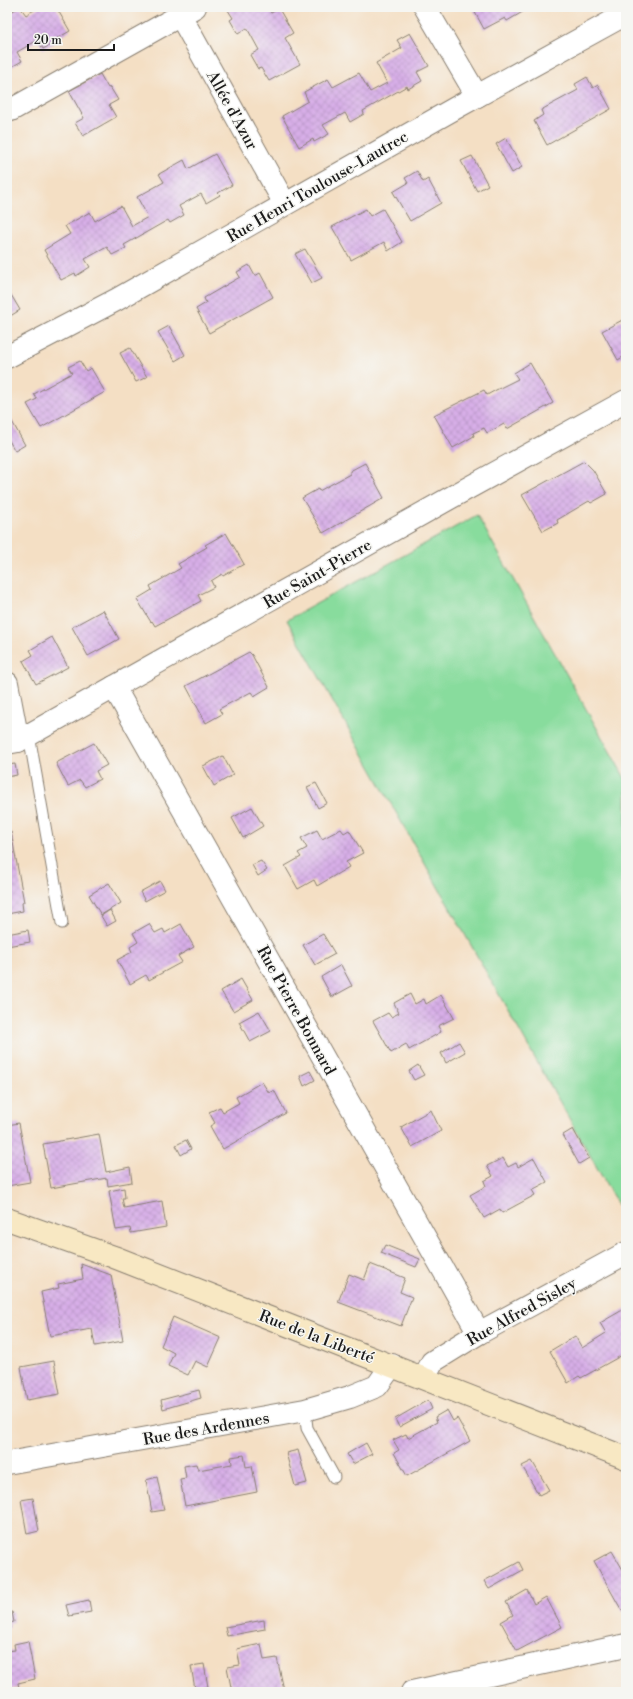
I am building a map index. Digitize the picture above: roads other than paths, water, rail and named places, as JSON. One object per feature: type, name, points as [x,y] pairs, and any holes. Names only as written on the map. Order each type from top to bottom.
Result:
[{"type":"street","points":[[425,7],[477,96]]},
{"type":"street","name":"Allée d'Azur","points":[[11,110],[188,11],[285,204]]},
{"type":"street","name":"Rue Henri Toulouse-Lautrec","points":[[7,357],[116,300],[477,96],[626,14]]},
{"type":"street","name":"Rue Saint-Pierre","points":[[18,740],[450,498],[624,406]]},
{"type":"street","points":[[7,682],[18,740]]},
{"type":"street","name":"Rue Pierre Bonnard","points":[[114,687],[479,1333]]},
{"type":"street","name":"Rue de la Liberté","points":[[7,1220],[114,1257],[626,1458]]},
{"type":"street","name":"Rue Alfred Sisley","points":[[424,1378],[432,1362],[479,1333],[626,1253]]},
{"type":"street","name":"Rue des Ardennes","points":[[7,1463],[305,1410],[350,1397],[377,1386],[392,1365]]},
{"type":"street","points":[[412,1692],[626,1645]]},
{"type":"lane","points":[[18,740],[62,923]]},
{"type":"lane","points":[[305,1410],[307,1428],[334,1477]]}]
